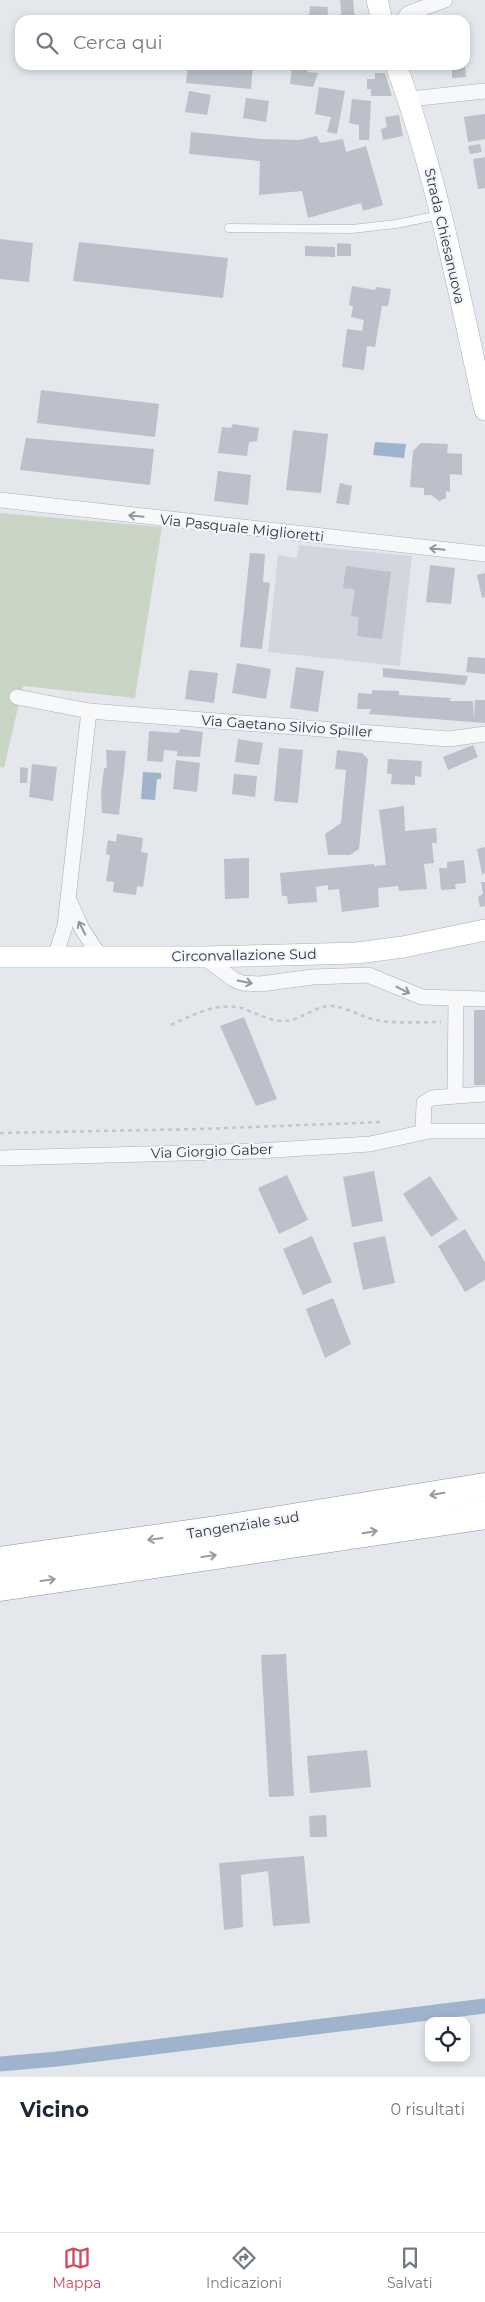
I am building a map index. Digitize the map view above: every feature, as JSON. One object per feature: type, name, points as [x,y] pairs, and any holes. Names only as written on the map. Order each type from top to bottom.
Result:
[{"type":"highway","name":"Tangenziale sud","points":[[0,1561],[224,1529],[485,1487]]},
{"type":"highway","name":"Tangenziale sud","points":[[0,1587],[485,1515]]},
{"type":"main road","points":[[377,0],[381,15]]},
{"type":"main road","name":"Strada Chiesanuova","points":[[398,70],[410,99],[440,215],[485,410]]},
{"type":"main road","name":"Circonvallazione Sud","points":[[0,957],[99,955],[204,957],[357,953],[403,947],[485,930]]},
{"type":"street","points":[[407,15],[445,0]]},
{"type":"street","points":[[410,99],[485,91]]},
{"type":"street","name":"Via Pasquale Miglioretti","points":[[0,500],[485,554]]},
{"type":"street","name":"Via Gaetano Silvio Spiller","points":[[17,697],[88,711],[449,739],[485,734]]},
{"type":"street","points":[[56,956],[63,934],[68,900],[88,711]]},
{"type":"street","points":[[68,900],[99,955]]},
{"type":"street","points":[[204,957],[233,979],[242,983],[260,984],[313,978],[368,975],[387,981],[412,994],[449,999],[485,999]]},
{"type":"street","points":[[449,999],[456,1022],[455,1096]]},
{"type":"street","points":[[422,1132],[424,1103],[432,1098],[485,1094]]},
{"type":"street","name":"Via Giorgio Gaber","points":[[0,1158],[267,1150],[370,1144],[422,1132],[485,1131]]},
{"type":"lane","points":[[229,228],[352,229],[388,225],[440,215]]},
{"type":"path","points":[[171,1025],[195,1014],[225,1007],[239,1008],[278,1021],[289,1021],[328,1006],[340,1007],[364,1018],[377,1020],[456,1022]]},
{"type":"path","points":[[0,1133],[200,1129],[384,1122]]},
{"type":"shaded area","points":[[299,545],[412,556],[400,666],[268,652],[278,555],[297,558]]},
{"type":"green space","points":[[0,513],[162,527],[135,698],[23,686],[4,768],[0,767]]},
{"type":"water","points":[[375,442],[406,444],[404,458],[373,455]]},
{"type":"water","points":[[143,772],[161,773],[161,779],[157,779],[155,800],[141,799]]},
{"type":"building","points":[[340,0],[353,0],[354,15],[342,15]]},
{"type":"building","points":[[310,6],[328,7],[327,15],[309,15]]},
{"type":"building","points":[[187,70],[253,70],[251,89],[186,83]]},
{"type":"building","points":[[291,70],[308,70],[307,72],[318,73],[313,87],[290,84]]},
{"type":"building","points":[[452,70],[465,70],[466,77],[452,78]]},
{"type":"building","points":[[375,73],[385,73],[392,96],[371,96],[371,89],[367,89],[367,79],[375,79]]},
{"type":"building","points":[[319,87],[345,91],[337,134],[327,132],[331,117],[315,114]]},
{"type":"building","points":[[189,91],[211,95],[207,115],[185,112]]},
{"type":"building","points":[[246,98],[269,101],[266,122],[243,118]]},
{"type":"building","points":[[352,99],[371,101],[369,140],[359,140],[359,125],[349,123]]},
{"type":"building","points":[[485,114],[485,139],[468,142],[464,117]]},
{"type":"building","points":[[399,115],[403,136],[383,140],[381,129],[387,127],[385,117]]},
{"type":"building","points":[[191,132],[262,139],[299,140],[317,136],[320,143],[343,139],[346,152],[366,146],[383,205],[363,211],[361,203],[308,218],[302,191],[259,195],[260,161],[189,154]]},
{"type":"building","points":[[480,144],[482,152],[470,154],[468,146]]},
{"type":"building","points":[[485,157],[485,188],[478,189],[473,159]]},
{"type":"building","points":[[0,239],[33,243],[29,282],[0,279]]},
{"type":"building","points":[[79,242],[228,258],[223,298],[73,281]]},
{"type":"building","points":[[337,243],[351,244],[351,256],[337,256]]},
{"type":"building","points":[[305,246],[335,247],[335,257],[305,256]]},
{"type":"building","points":[[352,286],[375,290],[376,287],[391,289],[388,306],[382,306],[375,347],[367,346],[364,370],[342,367],[347,329],[362,331],[364,320],[351,317],[353,306],[349,305]]},
{"type":"building","points":[[41,390],[159,404],[155,437],[37,423]]},
{"type":"building","points":[[233,424],[259,428],[257,441],[249,442],[247,456],[218,453],[222,427],[231,428]]},
{"type":"building","points":[[293,430],[328,434],[321,493],[286,490]]},
{"type":"building","points":[[26,438],[154,449],[150,485],[20,470]]},
{"type":"building","points":[[421,443],[448,444],[447,453],[462,454],[462,475],[450,474],[450,492],[446,491],[446,498],[439,501],[431,495],[424,495],[424,488],[410,487],[413,451]]},
{"type":"building","points":[[218,471],[251,475],[248,505],[214,501]]},
{"type":"building","points":[[340,483],[352,486],[349,505],[336,503]]},
{"type":"building","points":[[250,553],[265,554],[263,582],[270,583],[262,649],[240,647]]},
{"type":"building","points":[[430,565],[455,568],[451,604],[426,602]]},
{"type":"building","points":[[346,566],[391,572],[382,639],[357,636],[359,617],[351,616],[355,589],[343,588]]},
{"type":"building","points":[[485,573],[485,597],[482,598],[477,575]]},
{"type":"building","points":[[468,657],[485,658],[485,674],[466,672]]},
{"type":"building","points":[[237,663],[271,669],[266,699],[232,693]]},
{"type":"building","points":[[296,667],[324,671],[318,712],[290,708]]},
{"type":"building","points":[[383,668],[468,676],[465,685],[383,677]]},
{"type":"building","points":[[189,670],[218,673],[214,703],[185,699]]},
{"type":"building","points":[[372,690],[399,691],[399,695],[451,698],[450,701],[473,701],[474,720],[475,700],[485,700],[485,723],[369,714],[371,709],[357,709],[358,693],[372,694]]},
{"type":"building","points":[[180,729],[203,732],[200,757],[177,756],[177,751],[164,750],[163,762],[147,761],[149,731],[179,733]]},
{"type":"building","points":[[238,739],[263,743],[259,765],[235,762]]},
{"type":"building","points":[[473,745],[478,757],[448,770],[443,757]]},
{"type":"building","points":[[279,748],[303,750],[298,803],[274,801]]},
{"type":"building","points":[[106,750],[126,751],[119,815],[102,813],[101,794],[104,768],[107,768]]},
{"type":"building","points":[[337,750],[362,753],[368,759],[359,849],[350,855],[328,855],[325,834],[341,823],[346,770],[335,769]]},
{"type":"building","points":[[388,759],[422,761],[421,777],[415,776],[415,785],[391,784],[392,774],[387,774]]},
{"type":"building","points":[[176,760],[200,763],[197,792],[173,789]]},
{"type":"building","points":[[32,764],[57,767],[53,801],[29,797]]},
{"type":"building","points":[[20,767],[28,768],[27,783],[20,783]]},
{"type":"building","points":[[234,774],[257,776],[255,797],[232,794]]},
{"type":"building","points":[[404,806],[405,831],[436,828],[437,843],[432,843],[434,863],[424,864],[427,889],[399,891],[398,886],[378,888],[379,907],[342,912],[339,889],[328,890],[328,885],[316,887],[317,902],[288,904],[287,896],[282,896],[280,873],[374,864],[374,866],[386,865],[379,810]]},
{"type":"building","points":[[117,834],[143,838],[141,852],[148,853],[143,887],[137,886],[136,895],[113,892],[114,882],[106,881],[110,855],[106,854],[108,840],[116,842]]},
{"type":"building","points":[[485,847],[485,873],[482,874],[477,849]]},
{"type":"building","points":[[249,858],[249,898],[225,899],[224,859]]},
{"type":"building","points":[[464,860],[466,883],[455,884],[456,889],[441,890],[439,868],[447,868],[447,862]]},
{"type":"building","points":[[481,882],[485,882],[485,906],[480,907],[478,897],[483,894]]},
{"type":"building","points":[[474,1010],[485,1010],[485,1085],[474,1085]]},
{"type":"building","points":[[244,1017],[277,1099],[256,1106],[220,1026]]},
{"type":"building","points":[[374,1171],[383,1221],[352,1227],[343,1177]]},
{"type":"building","points":[[287,1175],[308,1220],[279,1234],[258,1188]]},
{"type":"building","points":[[430,1176],[458,1219],[431,1237],[403,1194]]},
{"type":"building","points":[[465,1229],[485,1262],[485,1280],[465,1292],[438,1246]]},
{"type":"building","points":[[312,1236],[332,1282],[303,1295],[283,1249]]},
{"type":"building","points":[[385,1236],[395,1283],[363,1290],[353,1243]]},
{"type":"building","points":[[333,1298],[351,1344],[325,1358],[306,1309]]},
{"type":"building","points":[[286,1654],[294,1796],[269,1797],[261,1655]]},
{"type":"building","points":[[367,1750],[371,1787],[310,1793],[307,1756]]},
{"type":"building","points":[[326,1815],[327,1837],[310,1837],[309,1816]]},
{"type":"building","points":[[304,1856],[310,1923],[273,1926],[268,1871],[241,1875],[243,1927],[224,1930],[219,1863]]},
{"type":"waterway","points":[[0,2064],[57,2059],[485,2006]]}]
